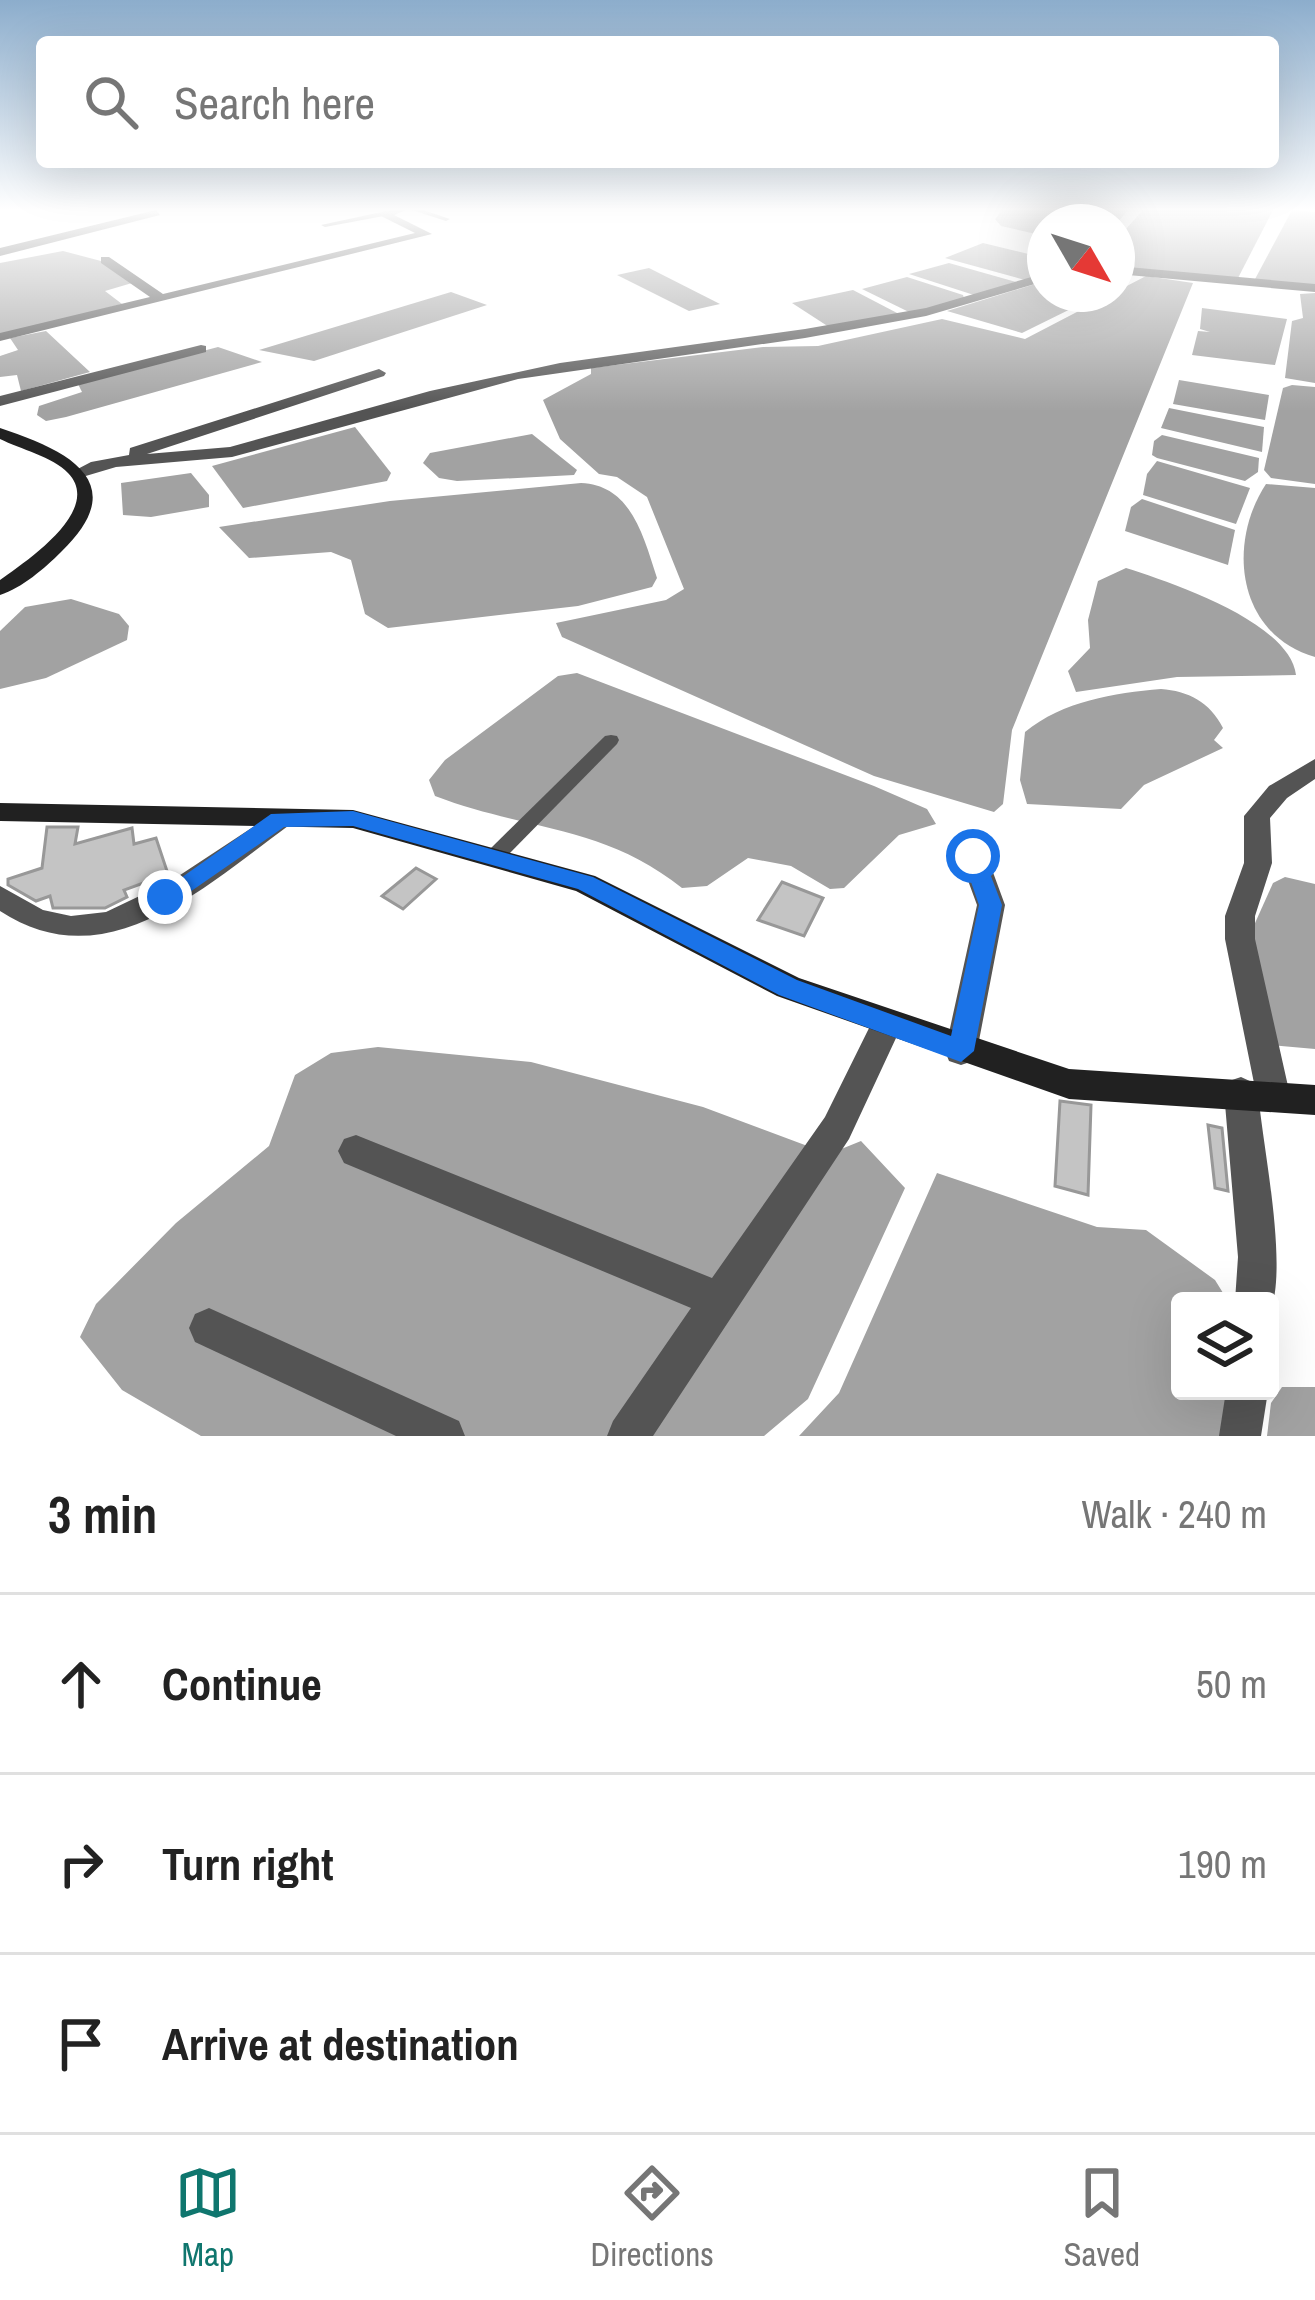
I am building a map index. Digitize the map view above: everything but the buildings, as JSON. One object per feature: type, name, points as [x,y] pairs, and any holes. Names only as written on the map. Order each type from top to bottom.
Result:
[{"type":"main road","points":[[0,434],[79,473],[84,494],[75,526],[0,590]]},
{"type":"main road","points":[[2,818],[145,811],[353,819],[585,883],[788,987],[961,1051],[1069,1084],[1315,1100]]},
{"type":"street","points":[[130,277],[162,299]]},
{"type":"street","points":[[0,337],[251,277]]},
{"type":"street","points":[[1187,277],[1315,288]]},
{"type":"street","points":[[103,463],[214,457],[467,386],[931,312],[1027,283]]},
{"type":"street","points":[[0,401],[201,349]]},
{"type":"street","points":[[79,473],[379,373]]},
{"type":"street","points":[[1255,1292],[1257,1093],[1240,916],[1258,863],[1257,816],[1278,792],[1315,767]]},
{"type":"street","points":[[0,897],[20,912],[62,928],[121,922],[279,819]]},
{"type":"street","points":[[961,1051],[991,905],[973,856]]},
{"type":"street","points":[[628,1436],[837,1128],[886,1023]]},
{"type":"street","points":[[356,1151],[721,1301]]},
{"type":"street","points":[[209,1328],[445,1436]]},
{"type":"street","points":[[1240,1436],[1246,1400]]},
{"type":"lane","points":[[496,855],[611,740]]},
{"type":"shaded area","points":[[0,277],[124,277],[132,283],[105,291],[122,304],[0,336]]},
{"type":"shaded area","points":[[621,277],[667,277],[720,304],[689,311]]},
{"type":"shaded area","points":[[907,277],[964,298],[913,314],[862,289]]},
{"type":"shaded area","points":[[918,277],[998,277],[1016,282],[977,296]]},
{"type":"shaded area","points":[[1144,277],[1193,283],[1012,730],[1003,804],[994,812],[874,776],[562,637],[556,623],[666,600],[684,589],[647,497],[617,477],[599,474],[560,439],[543,400],[591,374],[591,368],[763,347],[818,346],[942,319],[1025,339],[1077,312],[1135,312],[1135,282]]},
{"type":"shaded area","points":[[1256,277],[1315,277],[1315,286],[1254,281]]},
{"type":"shaded area","points":[[1027,287],[1027,312],[1065,312],[1022,333],[947,311]]},
{"type":"shaded area","points":[[853,290],[899,314],[829,327],[792,303]]},
{"type":"shaded area","points":[[451,292],[487,305],[314,361],[259,350]]},
{"type":"shaded area","points":[[1315,293],[1315,383],[1285,378],[1292,321],[1303,318],[1300,294]]},
{"type":"shaded area","points":[[1202,308],[1287,319],[1275,365],[1192,355],[1198,331],[1210,332],[1200,329]]},
{"type":"shaded area","points":[[46,331],[90,372],[21,391],[17,375],[0,377],[0,356],[18,350],[10,338]]},
{"type":"shaded area","points":[[218,347],[262,362],[66,417],[46,421],[37,415],[39,406],[82,392],[78,384]]},
{"type":"shaded area","points":[[1179,380],[1269,395],[1265,420],[1173,404]]},
{"type":"shaded area","points":[[1315,387],[1315,484],[1271,478],[1264,470],[1283,388]]},
{"type":"shaded area","points":[[1169,408],[1264,427],[1262,452],[1161,428]]},
{"type":"shaded area","points":[[355,427],[391,473],[387,481],[243,508],[212,466]]},
{"type":"shaded area","points":[[532,434],[577,470],[574,475],[457,481],[439,478],[423,463],[430,453]]},
{"type":"shaded area","points":[[1162,435],[1259,458],[1258,472],[1245,481],[1157,458],[1152,455],[1154,441]]},
{"type":"shaded area","points":[[1157,461],[1250,488],[1236,524],[1143,495],[1147,474]]},
{"type":"shaded area","points":[[191,473],[209,495],[209,507],[151,517],[123,515],[121,483]]},
{"type":"shaded area","points":[[581,483],[612,493],[632,515],[657,578],[652,587],[578,606],[388,628],[365,614],[351,560],[331,552],[249,558],[219,527],[390,501]]},
{"type":"shaded area","points":[[1266,484],[1315,488],[1315,657],[1289,646],[1269,629],[1247,585],[1246,534]]},
{"type":"shaded area","points":[[1142,499],[1235,530],[1228,565],[1125,531],[1131,507]]},
{"type":"shaded area","points":[[1126,568],[1198,594],[1251,622],[1289,656],[1296,675],[1177,677],[1076,692],[1068,671],[1090,648],[1088,620],[1098,581]]},
{"type":"shaded area","points":[[71,599],[119,614],[129,626],[127,640],[46,678],[0,689],[0,631],[25,607]]},
{"type":"shaded area","points":[[577,673],[874,786],[927,809],[936,824],[899,835],[844,888],[830,889],[791,866],[748,858],[707,886],[682,888],[652,867],[593,840],[435,796],[429,780],[445,760],[558,676]]},
{"type":"shaded area","points":[[1161,689],[1189,695],[1212,711],[1223,728],[1214,740],[1223,748],[1144,785],[1121,809],[1027,804],[1020,780],[1025,732],[1072,706]]},
{"type":"shaded area","points":[[1285,877],[1315,884],[1315,1049],[1270,1045],[1251,932],[1273,883]]},
{"type":"shaded area","points":[[378,1047],[531,1062],[703,1107],[829,1154],[861,1141],[905,1188],[808,1399],[764,1436],[201,1436],[122,1390],[80,1337],[96,1304],[176,1223],[269,1146],[295,1075],[331,1053]]},
{"type":"shaded area","points":[[937,1173],[1097,1227],[1146,1230],[1215,1280],[1222,1292],[1171,1292],[1171,1400],[1238,1400],[1233,1436],[799,1436],[839,1393]]},
{"type":"shaded area","points":[[1282,1387],[1315,1387],[1315,1436],[1267,1436],[1271,1403],[1279,1400]]},
{"type":"route","points":[[165,897],[279,819],[353,819],[440,838],[585,883],[788,987],[961,1051],[991,905],[973,856]]}]
